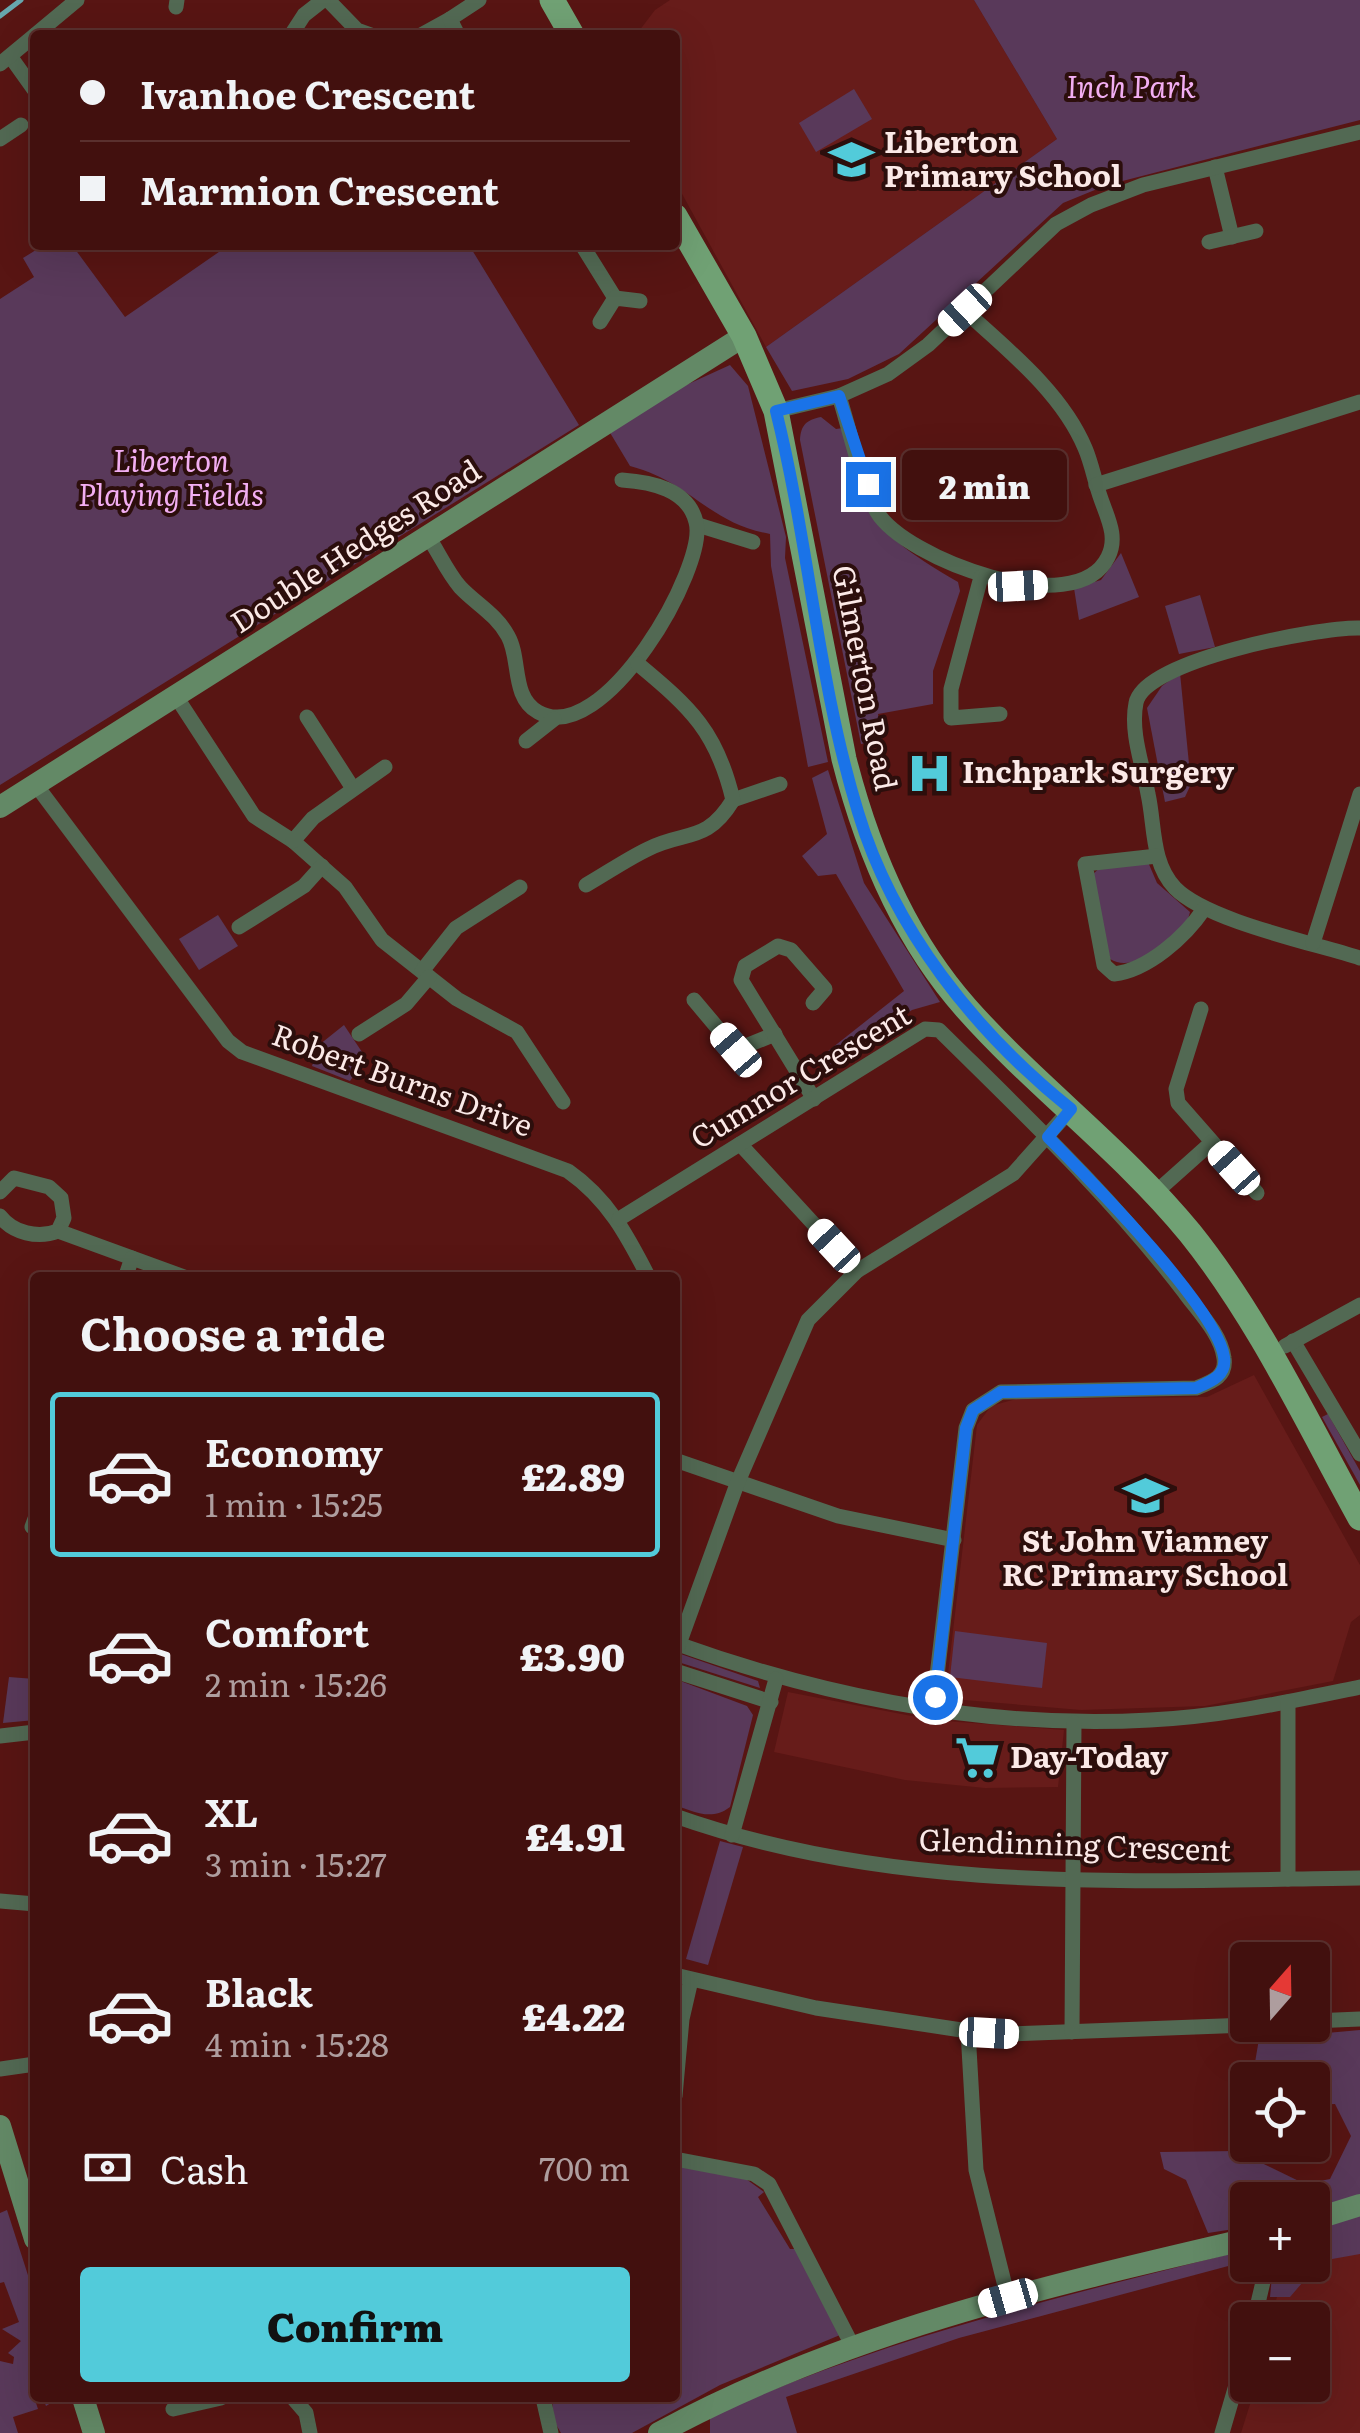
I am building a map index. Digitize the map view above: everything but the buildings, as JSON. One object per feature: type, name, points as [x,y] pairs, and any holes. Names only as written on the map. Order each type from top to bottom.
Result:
[{"type":"main road","points":[[552,0],[569,30]]},
{"type":"main road","name":"Gilmerton Road","points":[[680,225],[744,336],[776,411],[844,759],[874,855],[915,936],[965,1007],[1155,1192],[1282,1348],[1360,1518]]},
{"type":"street","points":[[41,30],[77,0]]},
{"type":"street","points":[[294,30],[304,15],[326,0],[357,30]]},
{"type":"street","points":[[429,30],[479,0]]},
{"type":"street","points":[[450,19],[456,30]]},
{"type":"street","points":[[30,39],[5,60],[30,85]]},
{"type":"street","points":[[0,135],[21,125]]},
{"type":"street","points":[[776,411],[839,396],[888,374],[965,310],[1056,224],[1144,185],[1360,132]]},
{"type":"street","points":[[1215,167],[1232,237]]},
{"type":"street","points":[[1210,242],[1256,231]]},
{"type":"street","points":[[585,250],[615,298]]},
{"type":"street","points":[[615,298],[640,300]]},
{"type":"street","points":[[600,322],[615,298]]},
{"type":"street","points":[[839,396],[878,513],[901,535],[982,577],[1018,586],[1056,584],[1094,574],[1107,560],[1114,538],[1086,450],[1054,399],[965,310]]},
{"type":"street","name":"Double Hedges Road","points":[[0,806],[177,698],[428,534],[744,336]]},
{"type":"street","points":[[1096,486],[1360,402]]},
{"type":"street","points":[[428,534],[460,586],[488,608],[510,639],[519,686],[534,711],[554,719],[572,718],[603,698],[638,664],[691,556],[698,525],[688,504],[670,490],[622,480]]},
{"type":"street","points":[[698,525],[753,542]]},
{"type":"street","points":[[982,577],[951,689],[951,718],[1000,714]]},
{"type":"street","points":[[1360,628],[1301,635],[1178,666],[1154,678],[1136,700],[1135,730],[1157,856],[1174,887],[1204,909],[1360,958]]},
{"type":"street","points":[[638,664],[683,701],[706,727],[724,761],[733,800]]},
{"type":"street","points":[[177,698],[254,816],[293,841],[345,887],[382,940],[456,999],[516,1032],[562,1102]]},
{"type":"street","points":[[307,717],[352,787]]},
{"type":"street","points":[[526,741],[554,719]]},
{"type":"street","points":[[293,841],[313,818],[385,767]]},
{"type":"street","points":[[586,886],[651,847],[691,839],[720,822],[733,800],[780,784]]},
{"type":"street","name":"Robert Burns Drive","points":[[36,785],[196,1000],[242,1052],[568,1171],[594,1189],[619,1220]]},
{"type":"street","points":[[1313,943],[1360,794]]},
{"type":"street","points":[[1157,856],[1085,864],[1083,874],[1104,965],[1114,974],[1130,972],[1189,931],[1204,909]]},
{"type":"street","points":[[238,927],[304,886],[322,866]]},
{"type":"street","points":[[359,1034],[406,1004],[456,928],[520,887]]},
{"type":"street","points":[[813,1003],[826,989],[790,950],[778,946],[745,966],[741,980],[814,1099]]},
{"type":"street","points":[[694,1000],[736,1050],[775,1034]]},
{"type":"street","points":[[1202,1009],[1176,1090],[1178,1103],[1257,1194]]},
{"type":"street","name":"Cumnor Crescent","points":[[619,1220],[925,1029],[939,1030],[1128,1217],[1210,1326],[1224,1356],[1223,1370],[1215,1380],[1196,1388],[1001,1392],[984,1400],[973,1410],[966,1428],[954,1540]]},
{"type":"street","points":[[680,1635],[737,1484],[808,1320],[857,1271],[1014,1174],[1071,1109]]},
{"type":"street","points":[[1155,1192],[1211,1143]]},
{"type":"street","points":[[740,1144],[857,1271]]},
{"type":"street","points":[[0,1192],[14,1178],[48,1187],[61,1198],[64,1218],[58,1231]]},
{"type":"street","points":[[0,1216],[2,1222],[34,1235],[58,1231],[171,1272]]},
{"type":"street","points":[[619,1220],[646,1272]]},
{"type":"street","points":[[127,1272],[132,1258]]},
{"type":"street","points":[[1282,1348],[1360,1305]]},
{"type":"street","name":"Gilmerton Road","points":[[1282,1348],[1360,1454]]},
{"type":"street","points":[[680,1462],[838,1516],[954,1540],[933,1710]]},
{"type":"street","points":[[680,1644],[776,1679],[933,1710],[1074,1723],[1155,1720],[1288,1702],[1360,1687]]},
{"type":"street","points":[[680,1672],[771,1702]]},
{"type":"street","points":[[732,1836],[776,1679]]},
{"type":"street","points":[[1288,1702],[1288,1879]]},
{"type":"street","points":[[1072,2032],[1074,1723]]},
{"type":"street","points":[[0,1736],[30,1733]]},
{"type":"street","name":"Glendinning Crescent","points":[[680,1818],[732,1836],[883,1866],[965,1876],[1071,1880],[1360,1878]]},
{"type":"street","points":[[0,1901],[30,1904]]},
{"type":"street","points":[[680,2041],[683,1977],[816,2008],[968,2031],[1072,2032],[1230,2025]]},
{"type":"street","points":[[1330,2020],[1360,2018]]},
{"type":"street","points":[[968,2031],[976,2170],[1008,2298]]},
{"type":"street","points":[[0,2069],[30,2065]]},
{"type":"street","points":[[0,2126],[30,2223]]},
{"type":"street","points":[[680,2160],[754,2174],[770,2184],[852,2345]]},
{"type":"street","points":[[1330,2214],[1360,2204]]},
{"type":"street","points":[[659,2433],[852,2345],[1008,2298],[1230,2243]]},
{"type":"street","points":[[84,2402],[93,2432]]},
{"type":"street","points":[[172,2409],[203,2402]]},
{"type":"street","points":[[297,2402],[306,2413],[310,2433]]},
{"type":"street","points":[[544,2402],[550,2433]]},
{"type":"street","points":[[1222,2433],[1231,2402]]},
{"type":"shaded area","name":"Liberton Primary School","points":[[670,0],[974,0],[1057,139],[766,347],[680,190],[680,30],[640,30],[655,10]]},
{"type":"shaded area","name":"St John Vianney RC Primary School","points":[[1254,1375],[1360,1565],[1360,1615],[1351,1622],[1333,1681],[1205,1706],[1081,1710],[964,1700],[954,1691],[948,1674],[977,1425],[991,1406],[1016,1399],[1207,1397]]},
{"type":"shaded area","points":[[788,1692],[932,1720],[1064,1730],[1058,1787],[985,1788],[905,1780],[774,1752]]},
{"type":"shaded area","points":[[1360,2238],[1360,2433],[1241,2433],[1251,2402],[1330,2402],[1330,2302],[1276,2302],[1281,2282],[1330,2282],[1330,2255]]},
{"type":"green space","name":"Inch Park","points":[[974,0],[1360,0],[1360,120],[1107,185],[1063,203],[899,354],[848,379],[792,391],[766,347],[1057,139]]},
{"type":"green space","points":[[854,89],[872,119],[816,152],[799,123]]},
{"type":"green space","name":"Liberton Playing Fields","points":[[36,250],[76,250],[125,317],[222,250],[472,250],[579,425],[0,785],[0,299],[34,277],[23,258]]},
{"type":"green space","points":[[730,365],[748,386],[786,537],[785,558],[828,762],[808,767],[771,566],[770,534],[731,521],[669,482],[630,466],[609,431],[662,396]]},
{"type":"green space","points":[[821,417],[836,429],[843,428],[861,485],[879,521],[907,550],[958,582],[960,591],[933,671],[933,704],[878,714],[882,740],[861,744],[800,440],[805,424]]},
{"type":"green space","points":[[1121,553],[1139,597],[1079,620],[1074,588],[1101,580]]},
{"type":"green space","points":[[1200,595],[1215,647],[1179,654],[1165,606]]},
{"type":"green space","points":[[1180,673],[1191,784],[1185,797],[1165,802],[1147,708],[1162,686]]},
{"type":"green space","points":[[828,770],[864,883],[940,1002],[912,1010],[828,1067],[818,1059],[904,991],[836,874],[818,876],[802,856],[827,834],[812,778]]},
{"type":"green space","points":[[1148,862],[1157,883],[1190,912],[1187,923],[1140,959],[1120,963],[1110,959],[1092,875],[1103,865]]},
{"type":"green space","points":[[218,915],[238,946],[199,970],[179,939]]},
{"type":"green space","points":[[344,1025],[366,1058],[350,1081],[312,1066],[319,1045]]},
{"type":"green space","points":[[1328,1414],[1360,1471],[1360,1485],[1322,1417]]},
{"type":"green space","points":[[955,1631],[1047,1643],[1042,1688],[950,1677]]},
{"type":"green space","points":[[680,1654],[758,1681],[760,1688],[680,1663]]},
{"type":"green space","points":[[9,1677],[30,1679],[30,1720],[3,1723]]},
{"type":"green space","points":[[680,1681],[747,1706],[753,1715],[730,1807],[716,1814],[680,1807]]},
{"type":"green space","points":[[720,1841],[743,1847],[708,1965],[686,1959]]},
{"type":"green space","points":[[1360,2030],[1360,2254],[1330,2259],[1330,2182],[1315,2182],[1330,2179],[1351,2136],[1335,2104],[1330,2104],[1330,2062],[1255,2062],[1258,2042],[1330,2042],[1330,2033]]},
{"type":"green space","points":[[1230,2151],[1230,2162],[1260,2162],[1301,2182],[1230,2182],[1230,2230],[1208,2233],[1186,2180],[1164,2169],[1160,2152]]},
{"type":"green space","points":[[680,2167],[746,2179],[764,2192],[758,2197],[790,2249],[797,2249],[840,2335],[720,2385],[632,2433],[561,2433],[554,2421],[552,2402],[680,2402]]},
{"type":"green space","points":[[7,2210],[30,2281],[30,2402],[36,2402],[38,2409],[13,2417],[18,2433],[0,2433],[0,2361],[13,2364],[14,2357],[8,2353],[21,2341],[2,2329],[19,2322],[4,2282],[0,2283],[0,2213]]},
{"type":"green space","points":[[1230,2254],[1230,2266],[959,2338],[786,2397],[797,2433],[710,2433],[710,2417],[774,2389],[905,2342]]},
{"type":"green space","points":[[1271,2282],[1303,2282],[1290,2297],[1270,2297]]},
{"type":"waterway","points":[[0,16],[21,0]]},
{"type":"place","name":"Liberton Primary School","points":[[851,160]]},
{"type":"place","name":"Inchpark Surgery","points":[[929,773]]},
{"type":"place","name":"St John Vianney RC Primary School","points":[[1145,1495]]},
{"type":"place","name":"Day-Today","points":[[977,1758]]},
{"type":"route","points":[[868,484],[839,396],[776,411],[844,759],[874,855],[915,936],[965,1007],[1071,1109],[1048,1137],[1128,1217],[1210,1326],[1224,1356],[1223,1370],[1215,1380],[1196,1388],[1001,1392],[973,1410],[966,1428],[935,1697]]}]
